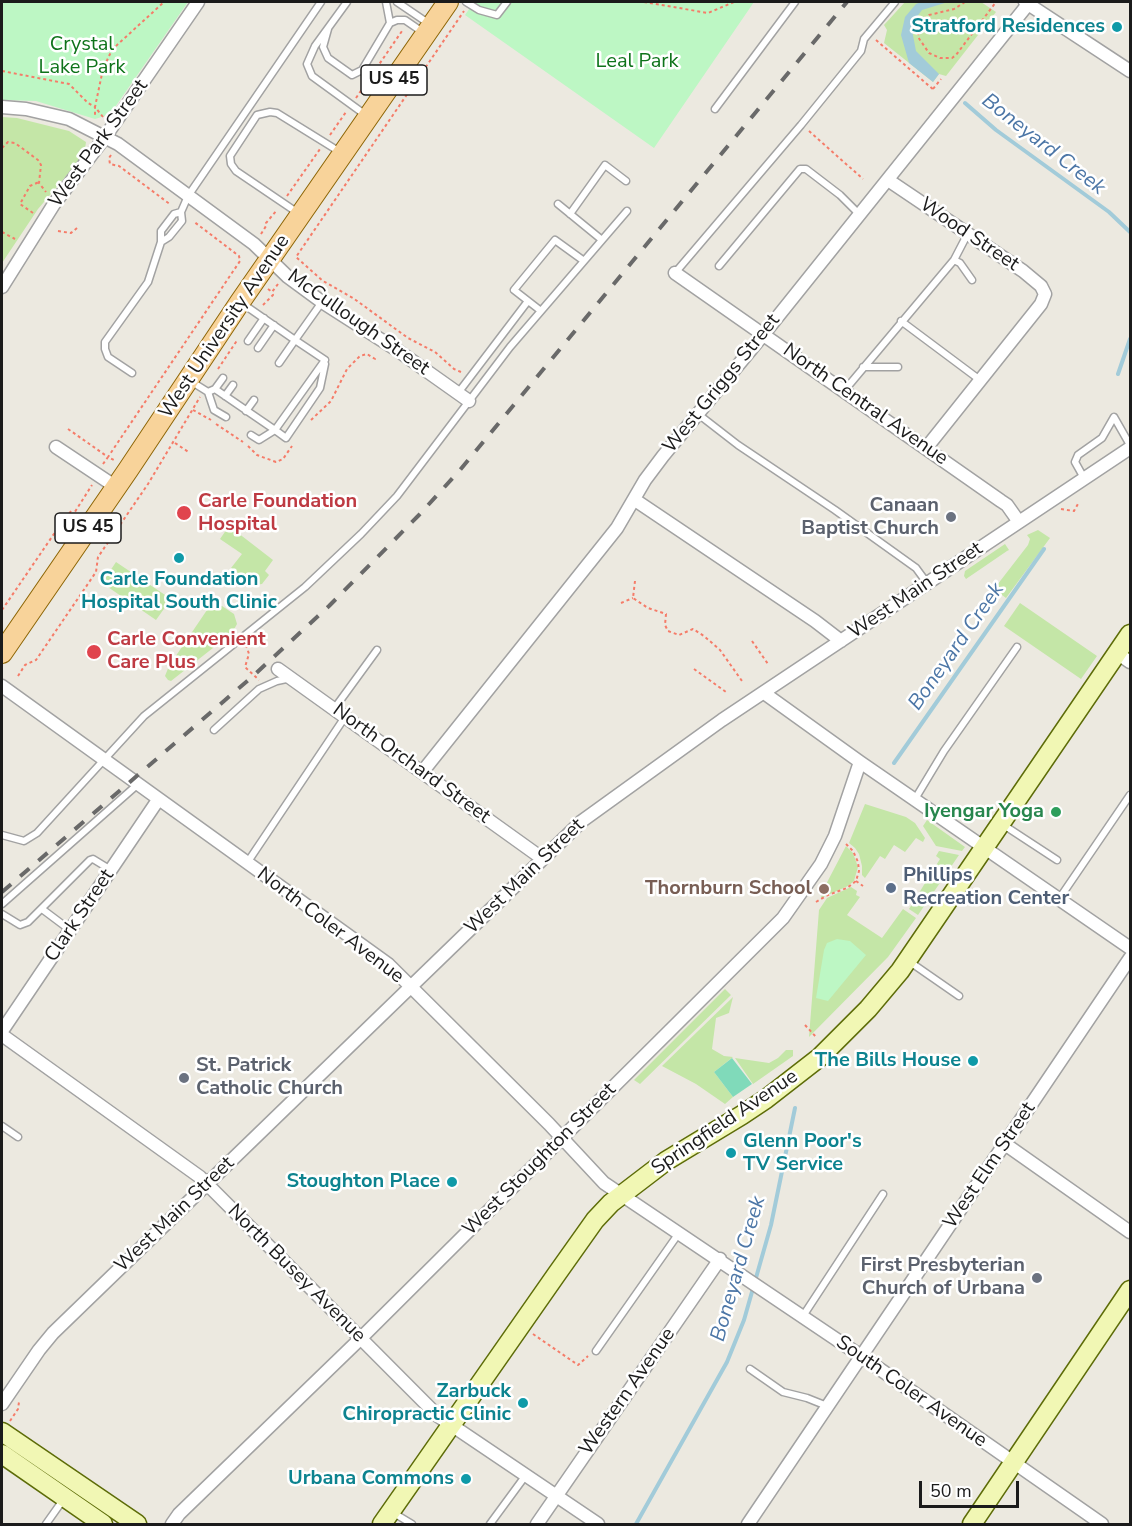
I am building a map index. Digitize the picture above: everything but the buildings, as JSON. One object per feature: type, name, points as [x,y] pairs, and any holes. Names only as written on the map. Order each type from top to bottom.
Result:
[{"type":"main road","name":"West University Avenue","points":[[2,653],[240,302],[448,2]]},
{"type":"street","name":"West Park Street","points":[[2,287],[54,204],[105,137],[198,2]]},
{"type":"street","points":[[1027,2],[1131,71]]},
{"type":"street","name":"West Griggs Street","points":[[423,771],[617,528],[645,480],[663,456],[888,180],[1027,2]]},
{"type":"street","name":"McCullough Street","points":[[2,107],[26,108],[69,119],[105,137],[248,239],[288,277],[322,302],[469,400]]},
{"type":"street","name":"Wood Street","points":[[888,180],[1023,271],[1041,286],[1045,294],[1041,304],[980,381]]},
{"type":"street","name":"North Central Avenue","points":[[675,273],[927,447],[1007,505],[1019,522]]},
{"type":"street","points":[[927,447],[980,381]]},
{"type":"street","name":"West Main Street","points":[[2,1404],[53,1333],[582,821],[722,720],[1131,446]]},
{"type":"street","points":[[56,447],[116,487]]},
{"type":"street","points":[[635,500],[840,641]]},
{"type":"street","name":"Springfield Avenue","points":[[387,1518],[595,1220],[621,1195],[666,1161],[742,1115],[813,1062],[861,1017],[907,960],[1001,824],[1124,658],[1131,634]]},
{"type":"street","name":"North Orchard Street","points":[[278,669],[543,859]]},
{"type":"street","name":"North Coler Avenue","points":[[2,686],[246,864],[388,964],[604,1183],[720,1259]]},
{"type":"street","points":[[764,693],[860,762],[1131,948]]},
{"type":"street","name":"West Stoughton Street","points":[[171,1524],[783,918],[807,886],[835,836],[860,762]]},
{"type":"street","name":"Clark Street","points":[[2,1033],[158,800]]},
{"type":"street","name":"West Elm Street","points":[[748,1524],[1131,958]]},
{"type":"street","name":"North Busey Avenue","points":[[2,1033],[192,1170],[208,1184],[429,1408],[598,1524]]},
{"type":"street","points":[[1005,1144],[1131,1232]]},
{"type":"street","name":"South Coler Avenue","points":[[720,1259],[1102,1524]]},
{"type":"street","name":"Western Avenue","points":[[537,1524],[720,1259]]},
{"type":"street","points":[[972,1524],[1131,1290]]},
{"type":"street","points":[[4,1429],[137,1524]]},
{"type":"street","points":[[2,1454],[104,1524]]},
{"type":"lane","points":[[161,242],[170,237],[182,221],[181,212],[188,196],[321,2]]},
{"type":"lane","points":[[347,2],[315,46],[307,64],[312,76],[369,117]]},
{"type":"lane","points":[[386,2],[390,23]]},
{"type":"lane","points":[[397,2],[428,30]]},
{"type":"lane","points":[[467,3],[479,10],[497,15],[507,2]]},
{"type":"lane","points":[[715,109],[795,2]]},
{"type":"lane","points":[[675,273],[861,51],[864,39],[895,2]]},
{"type":"lane","points":[[328,29],[323,47],[328,58],[352,75],[362,70],[390,23],[397,20],[408,22],[428,30]]},
{"type":"lane","points":[[301,215],[236,171],[231,164],[230,156],[257,115],[277,113],[343,154]]},
{"type":"lane","points":[[570,214],[605,165],[626,181]]},
{"type":"lane","points":[[719,266],[800,169],[806,169],[840,195],[859,215]]},
{"type":"lane","points":[[558,204],[602,240]]},
{"type":"lane","points":[[2,835],[24,841],[37,833],[144,716],[304,587],[362,534],[397,496],[469,400],[541,311],[627,211]]},
{"type":"lane","points":[[132,374],[108,357],[105,342],[148,282],[161,242],[161,231],[174,214],[181,212]]},
{"type":"lane","points":[[843,391],[954,261],[967,235]]},
{"type":"lane","points":[[541,311],[514,290],[555,240],[584,261]]},
{"type":"lane","points":[[954,261],[960,263],[972,280]]},
{"type":"lane","points":[[458,393],[528,301]]},
{"type":"lane","points":[[240,302],[326,360]]},
{"type":"lane","points":[[279,363],[322,302]]},
{"type":"lane","points":[[248,341],[264,318]]},
{"type":"lane","points":[[901,321],[956,360],[980,381]]},
{"type":"lane","points":[[258,348],[274,325]]},
{"type":"lane","points":[[251,435],[259,440],[275,430],[326,360]]},
{"type":"lane","points":[[206,392],[215,390],[285,438],[320,388],[326,360]]},
{"type":"lane","points":[[863,367],[898,367]]},
{"type":"lane","points":[[215,390],[223,378]]},
{"type":"lane","points":[[188,380],[206,392],[214,410],[226,417]]},
{"type":"lane","points":[[225,396],[233,385]]},
{"type":"lane","points":[[246,411],[254,400]]},
{"type":"lane","points":[[698,414],[738,445],[916,568],[927,583]]},
{"type":"lane","points":[[1084,479],[1075,462],[1078,455],[1102,438],[1114,417],[1131,446]]},
{"type":"lane","points":[[915,799],[944,751],[1017,647]]},
{"type":"lane","points":[[334,709],[377,650]]},
{"type":"lane","points":[[214,730],[259,689],[291,678]]},
{"type":"lane","points":[[246,864],[345,717]]},
{"type":"lane","points":[[2,904],[137,785]]},
{"type":"lane","points":[[1059,898],[1131,795]]},
{"type":"lane","points":[[1001,824],[1057,860]]},
{"type":"lane","points":[[2,914],[20,925],[28,922],[90,860],[93,859],[111,870]]},
{"type":"lane","points":[[42,909],[71,930]]},
{"type":"lane","points":[[907,960],[959,996]]},
{"type":"lane","points":[[2,1126],[18,1137]]},
{"type":"lane","points":[[803,1316],[883,1194]]},
{"type":"lane","points":[[596,1351],[679,1233]]},
{"type":"lane","points":[[750,1369],[783,1392],[815,1400],[828,1407]]},
{"type":"lane","points":[[490,1524],[526,1475]]},
{"type":"lane","points":[[46,1524],[65,1498]]},
{"type":"lane","points":[[387,1518],[412,1524]]},
{"type":"path","points":[[95,118],[103,69],[110,54],[164,2]]},
{"type":"path","points":[[645,2],[708,13],[734,2]]},
{"type":"path","points":[[965,2],[954,9],[929,15],[924,19],[918,32],[921,44],[928,53],[939,58],[952,58],[956,55],[996,2]]},
{"type":"path","points":[[293,261],[467,3]]},
{"type":"path","points":[[266,226],[408,22]]},
{"type":"path","points":[[875,39],[934,90],[941,79]]},
{"type":"path","points":[[2,71],[69,84],[95,107],[100,116]]},
{"type":"path","points":[[809,130],[863,179]]},
{"type":"path","points":[[2,148],[8,142],[15,142],[38,160],[41,165],[40,187],[46,193]]},
{"type":"path","points":[[109,158],[110,164],[119,166],[169,203]]},
{"type":"path","points":[[33,213],[20,204],[30,186],[39,182]]},
{"type":"path","points":[[105,461],[242,259],[193,221]]},
{"type":"path","points":[[58,231],[71,233],[77,228]]},
{"type":"path","points":[[2,232],[15,238]]},
{"type":"path","points":[[296,257],[323,281],[353,298],[408,338],[435,352],[454,369],[467,374]]},
{"type":"path","points":[[236,266],[241,270]]},
{"type":"path","points":[[257,313],[273,295],[272,292]]},
{"type":"path","points":[[18,676],[25,665],[36,660],[96,572],[98,557],[148,484],[240,338]]},
{"type":"path","points":[[68,429],[112,459]]},
{"type":"path","points":[[175,442],[190,453]]},
{"type":"path","points":[[144,481],[148,484]]},
{"type":"path","points":[[59,528],[64,529],[88,495],[87,490],[90,489]]},
{"type":"path","points":[[1061,509],[1074,511],[1079,502]]},
{"type":"path","points":[[2,609],[71,511]]},
{"type":"path","points":[[120,516],[124,519]]},
{"type":"path","points":[[633,598],[635,581]]},
{"type":"path","points":[[621,603],[633,598]]},
{"type":"path","points":[[633,598],[648,608],[666,614],[665,625],[673,634],[679,635],[693,629],[704,636],[720,650],[742,681]]},
{"type":"path","points":[[243,636],[249,654],[245,667],[267,686]]},
{"type":"path","points":[[752,640],[768,664]]},
{"type":"path","points":[[694,669],[726,692]]},
{"type":"path","points":[[816,902],[847,888],[856,881],[859,871],[858,862],[853,851],[846,844]]},
{"type":"path","points":[[856,881],[863,886]]},
{"type":"path","points":[[805,1024],[817,1038]]},
{"type":"path","points":[[533,1334],[578,1365],[584,1358],[596,1351]]},
{"type":"path","points":[[4,1429],[18,1409]]},
{"type":"green space","name":"Crystal Lake Park","points":[[2,2],[188,2],[113,110],[108,115],[95,119],[36,101],[2,100]]},
{"type":"green space","name":"Leal Park","points":[[474,2],[754,2],[654,148],[465,15]]},
{"type":"green space","points":[[905,2],[981,2],[996,12],[946,76],[939,74],[933,82],[884,43],[887,30],[884,25]]},
{"type":"green space","points":[[2,117],[17,118],[69,131],[86,142],[85,149],[77,163],[38,209],[2,263]]},
{"type":"green space","points":[[229,526],[273,560],[265,571],[269,575],[262,584],[255,585],[231,568],[242,554],[220,539]]},
{"type":"green space","points":[[1038,530],[1050,538],[1006,598],[994,589],[1028,545],[1030,539],[1027,535]]},
{"type":"green space","points":[[1005,544],[1009,550],[966,579],[965,571]]},
{"type":"green space","points":[[116,562],[171,599],[156,620],[102,583]]},
{"type":"green space","points":[[1020,603],[1097,656],[1081,679],[1004,626]]},
{"type":"green space","points":[[215,605],[222,606],[234,614],[237,624],[232,633],[171,681],[168,680],[165,676],[169,666],[207,610]]},
{"type":"green space","points":[[865,804],[906,817],[915,823],[925,838],[923,842],[916,838],[905,852],[894,845],[885,859],[880,856],[865,878],[862,875],[859,854],[849,843]]},
{"type":"green space","points":[[927,820],[965,847],[962,851],[936,846],[923,826]]},
{"type":"green space","points":[[846,846],[853,853],[858,867],[854,881],[821,898],[822,892]]},
{"type":"green space","points":[[939,851],[959,855],[918,915],[909,909],[940,859],[936,856]]},
{"type":"green space","points":[[851,887],[860,897],[847,915],[882,938],[903,909],[916,918],[888,957],[809,1037],[819,910],[827,898]]},
{"type":"green space","points":[[837,939],[850,941],[866,955],[828,1001],[816,998],[824,950],[827,943]]},
{"type":"green space","points":[[725,989],[731,995],[640,1084],[634,1080]]},
{"type":"green space","points":[[733,997],[729,1013],[716,1018],[712,1049],[724,1056],[733,1057],[714,1072],[733,1097],[725,1104],[696,1084],[662,1066]]},
{"type":"green space","points":[[786,1050],[793,1050],[793,1056],[753,1084],[735,1058],[769,1063]]},
{"type":"green space","points":[[732,1058],[752,1084],[733,1097],[714,1072]]},
{"type":"water","points":[[948,2],[922,10],[912,30],[916,51],[939,74],[933,82],[909,63],[901,35],[905,17],[916,4]]},
{"type":"waterway","name":"Boneyard Creek","points":[[965,103],[996,130],[1109,212],[1130,232]]},
{"type":"waterway","name":"Boneyard Creek","points":[[1118,374],[1130,339]]},
{"type":"waterway","name":"Boneyard Creek","points":[[894,763],[1044,549]]},
{"type":"waterway","name":"Boneyard Creek","points":[[636,1524],[727,1362],[744,1320],[771,1225],[795,1108]]},
{"type":"railway","points":[[2,892],[253,676],[329,606],[419,515],[460,470],[847,2]]},
{"type":"place","name":"Stratford Residences","points":[[1117,27]]},
{"type":"place","name":"Carle Foundation Hospital","points":[[184,513]]},
{"type":"place","name":"Canaan Baptist Church","points":[[951,517]]},
{"type":"place","name":"Carle Foundation Hospital South Clinic","points":[[179,558]]},
{"type":"place","name":"Carle Convenient Care Plus","points":[[94,652]]},
{"type":"place","name":"Iyengar Yoga","points":[[1056,812]]},
{"type":"place","name":"Phillips Recreation Center","points":[[891,888]]},
{"type":"place","name":"Thornburn School","points":[[824,889]]},
{"type":"place","name":"The Bills House","points":[[973,1061]]},
{"type":"place","name":"St. Patrick Catholic Church","points":[[184,1078]]},
{"type":"place","name":"Glenn Poor's TV Service","points":[[731,1153]]},
{"type":"place","name":"Stoughton Place","points":[[452,1182]]},
{"type":"place","name":"First Presbyterian Church of Urbana","points":[[1037,1278]]},
{"type":"place","name":"Zarbuck Chiropractic Clinic","points":[[523,1403]]},
{"type":"place","name":"Urbana Commons","points":[[466,1479]]}]
